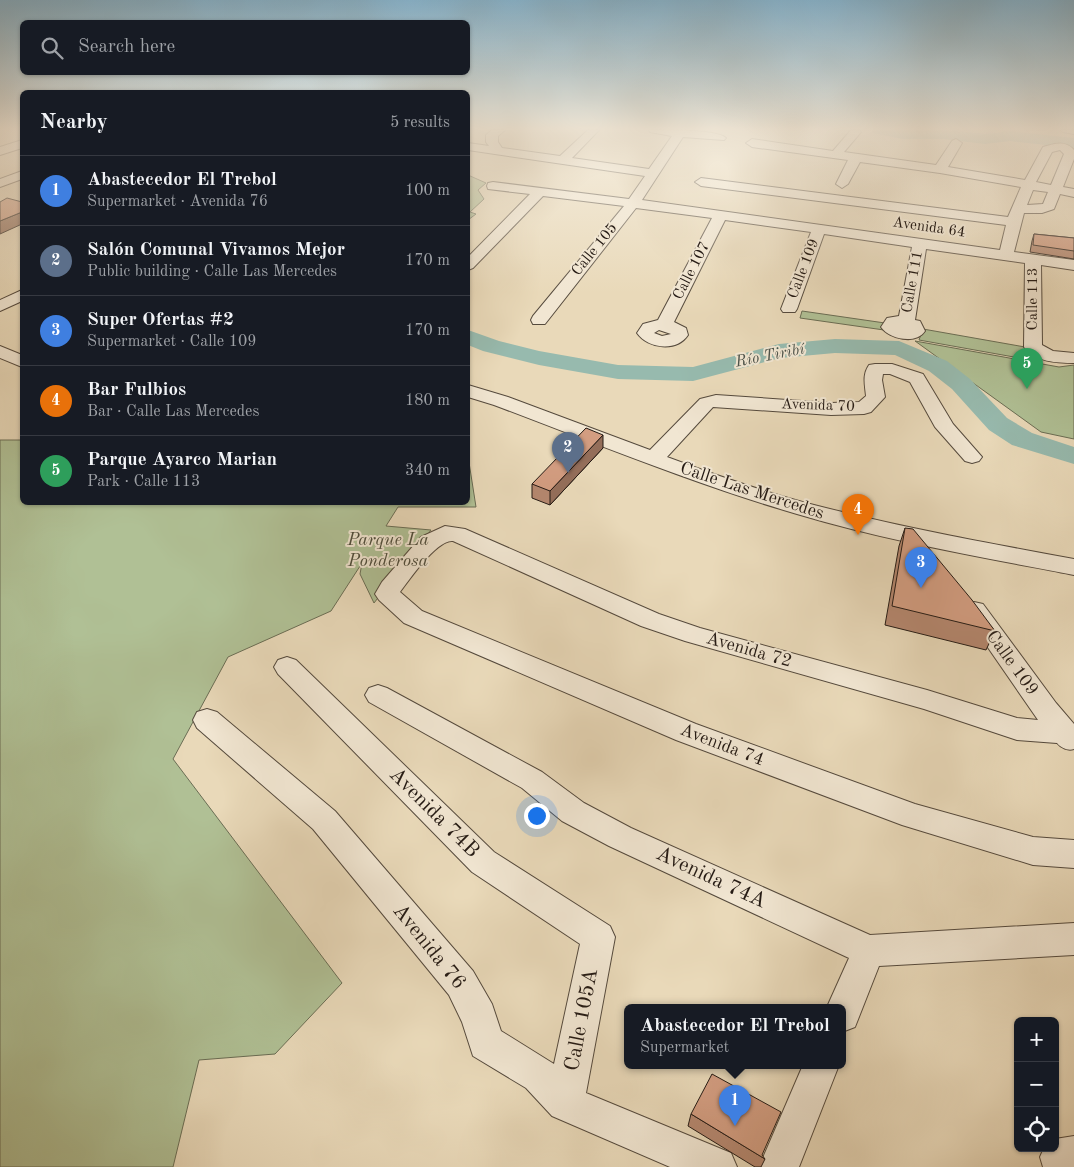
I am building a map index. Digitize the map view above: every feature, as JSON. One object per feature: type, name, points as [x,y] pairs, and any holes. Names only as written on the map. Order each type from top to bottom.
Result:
[{"type":"street","name":"Calle 105","points":[[539,320],[633,203],[645,184]]},
{"type":"street","points":[[724,184],[1017,216]]},
{"type":"street","name":"Calle 113","points":[[1006,256],[1008,236],[1028,184]]},
{"type":"street","points":[[1030,184],[1074,192]]},
{"type":"street","name":"Calle 113","points":[[1017,216],[1049,206],[1057,184]]},
{"type":"street","name":"Avenida 64","points":[[493,186],[633,203],[1074,265]]},
{"type":"street","points":[[470,264],[540,192]]},
{"type":"street","name":"Calle 107","points":[[664,325],[720,216]]},
{"type":"street","name":"Calle 109","points":[[789,309],[819,229]]},
{"type":"street","name":"Calle 111","points":[[906,322],[920,243]]},
{"type":"street","name":"Calle 113","points":[[1033,259],[1033,346],[1038,352],[1053,357],[1074,358]]},
{"type":"street","points":[[0,306],[20,296]]},
{"type":"street","points":[[0,351],[20,361]]},
{"type":"street","name":"Avenida 70","points":[[653,459],[706,403],[716,401],[831,409],[864,408],[876,397],[873,380],[875,368],[892,369],[917,378],[945,427],[972,456]]},
{"type":"street","name":"Calle Las Mercedes","points":[[470,392],[501,401],[712,481],[806,510],[912,536],[1074,567]]},
{"type":"street","name":"Avenida 74","points":[[445,534],[429,542],[387,594],[413,617],[686,732],[913,816],[1033,851],[1074,854]]},
{"type":"street","name":"Avenida 72","points":[[445,534],[457,534],[650,620],[694,635],[927,700],[1017,729],[1069,739]]},
{"type":"street","points":[[912,536],[937,566]]},
{"type":"street","name":"Calle 109","points":[[956,589],[1069,739]]},
{"type":"street","name":"Avenida 74B","points":[[287,667],[483,862],[598,937]]},
{"type":"street","name":"Avenida 74A","points":[[378,696],[532,780],[573,812],[620,837],[869,951],[1074,939]]},
{"type":"street","name":"Avenida 76","points":[[206,720],[324,820],[461,983],[479,1017],[486,1042],[539,1075],[565,1103],[718,1167]]},
{"type":"street","name":"Calle 105A","points":[[565,1103],[598,937]]},
{"type":"street","points":[[846,1005],[869,951]]},
{"type":"street","points":[[779,1167],[820,1069]]},
{"type":"green space","points":[[470,184],[484,184],[478,190],[484,199],[470,212]]},
{"type":"green space","points":[[470,212],[476,214],[470,218]]},
{"type":"green space","points":[[802,311],[885,323],[884,330],[800,318]]},
{"type":"green space","points":[[923,329],[1025,347],[1025,359],[919,340]]},
{"type":"green space","points":[[915,341],[1059,367],[1074,365],[1074,439],[1041,432]]},
{"type":"green space","name":"Parque La Ponderosa","points":[[0,440],[20,440],[20,505],[470,505],[470,469],[476,507],[398,507],[386,526],[431,530],[374,603],[360,574],[362,563],[331,611],[228,657],[173,759],[342,983],[275,1054],[199,1060],[173,1167],[0,1167]]},
{"type":"building","points":[[7,198],[20,201],[20,213],[0,221],[0,202]]},
{"type":"building","points":[[1034,234],[1074,238],[1074,251],[1033,245]]},
{"type":"building","points":[[586,428],[603,435],[550,491],[532,484]]},
{"type":"building","points":[[905,528],[913,529],[995,631],[892,606]]},
{"type":"building","points":[[712,1074],[781,1112],[762,1155],[765,1159],[691,1114]]},
{"type":"waterway","name":"Río Tiribí","points":[[470,338],[491,346],[539,358],[618,372],[693,374],[779,351],[835,346],[899,348],[938,366],[961,384],[998,424],[1022,439],[1074,456]]},
{"type":"place","name":"Parque Ayarco Marian","points":[[1027,389]]},
{"type":"place","name":"Salón Comunal Vivamos Mejor","points":[[568,473]]},
{"type":"place","name":"Bar Fulbios","points":[[858,535]]},
{"type":"place","name":"Super Ofertas #2","points":[[921,588]]},
{"type":"place","name":"Abastecedor El Trebol","points":[[735,1126]]}]
